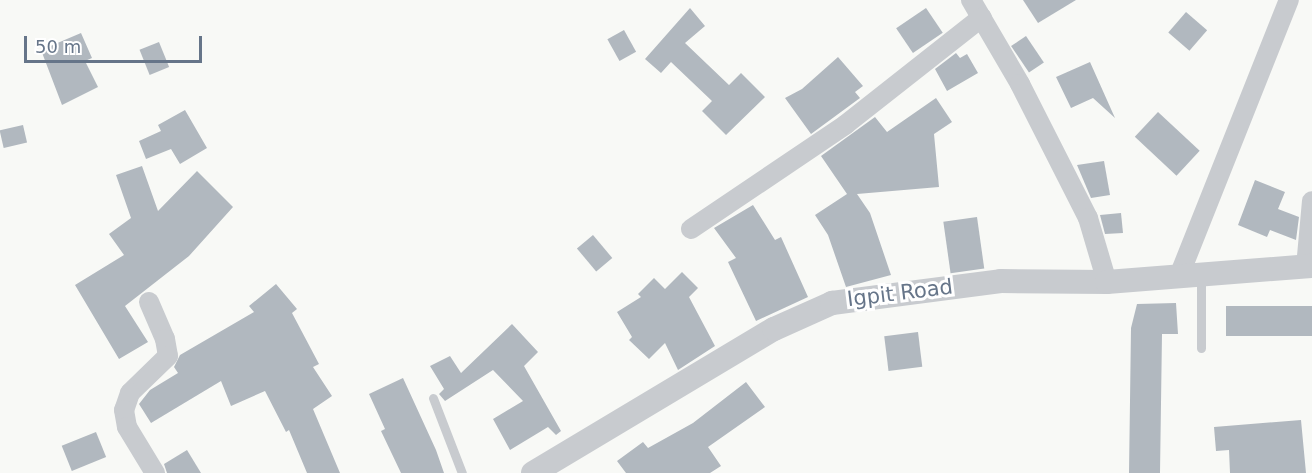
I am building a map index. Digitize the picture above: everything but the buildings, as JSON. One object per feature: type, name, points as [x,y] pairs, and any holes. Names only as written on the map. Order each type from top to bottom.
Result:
[{"type":"street","points":[[971,0],[1088,218],[1107,282]]},
{"type":"street","points":[[1190,276],[1289,0]]},
{"type":"street","points":[[691,229],[845,125],[982,17]]},
{"type":"street","points":[[1309,266],[1312,201]]},
{"type":"street","name":"Igpit Road","points":[[533,473],[774,329],[832,303],[1001,281],[1107,282],[1309,266]]},
{"type":"street","points":[[149,302],[165,339],[168,356],[130,393],[124,410],[127,427],[155,473]]},
{"type":"lane","points":[[1190,276],[1201,348]]},
{"type":"lane","points":[[433,398],[462,473]]}]
